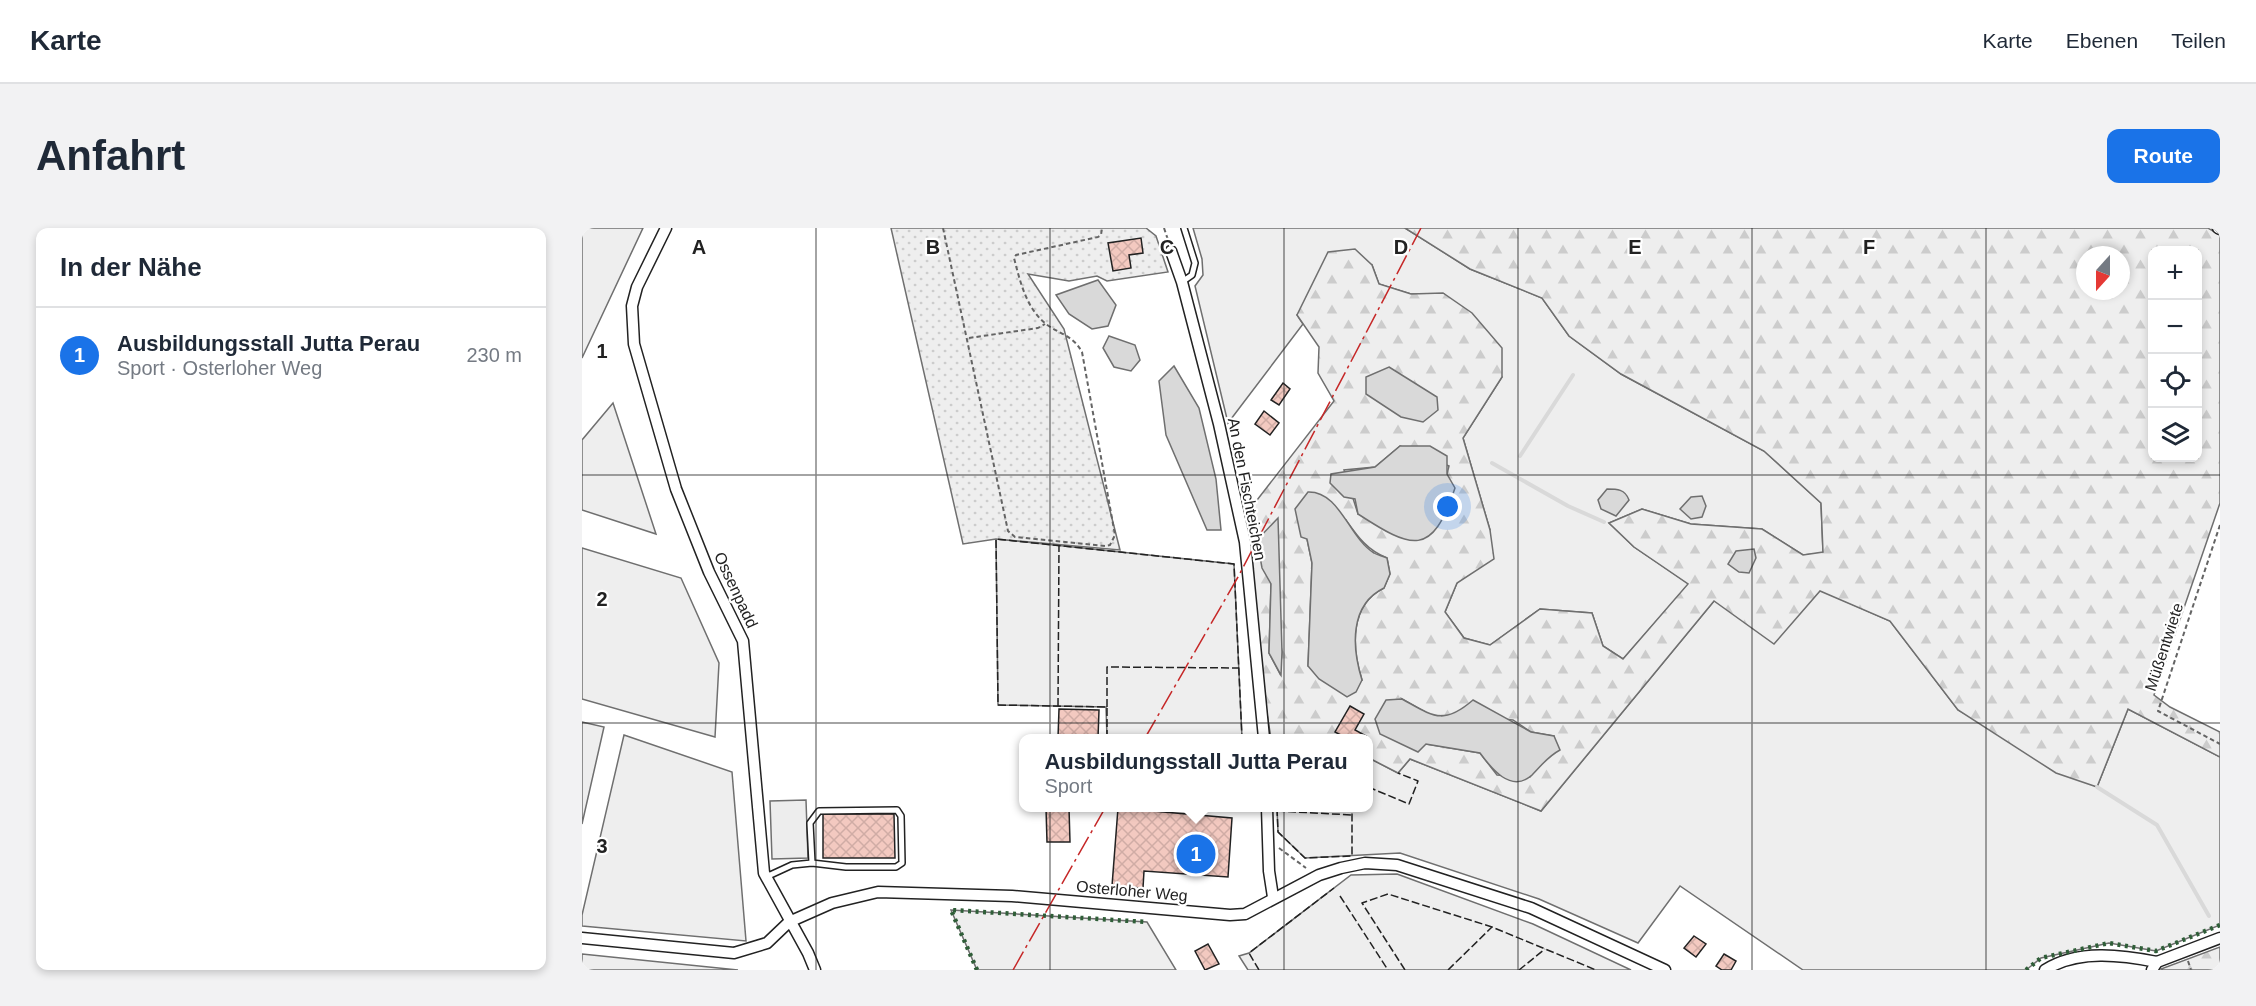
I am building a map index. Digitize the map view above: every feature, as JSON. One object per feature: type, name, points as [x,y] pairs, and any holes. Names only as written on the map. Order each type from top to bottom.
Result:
[{"type":"street","name":"Ossenpadd","points":[[666,228],[637,287],[632,306],[634,344],[676,489],[709,572],[743,641],[766,877],[815,970]]},
{"type":"street","name":"An den Fischteichen","points":[[1171,251],[1182,282],[1220,424],[1245,542],[1264,734]]},
{"type":"street","points":[[1267,812],[1273,897]]},
{"type":"street","name":"Osterloher Weg","points":[[582,938],[734,953],[767,943],[789,922],[832,903],[878,892],[1012,896],[1230,915],[1245,914],[1273,897],[1319,875],[1365,863],[1397,865],[1531,908],[1665,970]]},
{"type":"street","points":[[2045,970],[2073,960],[2108,955],[2155,966],[2220,938]]},
{"type":"lane","points":[[1182,282],[1192,275],[1195,263],[1184,228]]},
{"type":"lane","points":[[766,877],[792,864],[812,862],[846,867],[896,867],[902,863],[901,816],[897,810],[819,811],[810,823],[812,862]]},
{"type":"path","points":[[943,228],[1008,531],[1015,537],[1105,546],[1110,545],[1115,535],[1082,351],[1070,337],[1045,324],[1025,296],[1014,258],[1016,255],[1098,237],[1101,235],[1102,228]]},
{"type":"path","points":[[968,338],[1038,328],[1045,324]]},
{"type":"path","name":"Müßentwiete","points":[[2220,525],[2158,711],[2220,744]]},
{"type":"path","points":[[1267,832],[1288,856],[1319,875]]},
{"type":"green space","points":[[582,228],[643,228],[582,358]]},
{"type":"green space","points":[[891,228],[1146,228],[1156,236],[1168,272],[1107,281],[1097,276],[1069,281],[1028,274],[1064,329],[1120,550],[996,539],[963,544]]},
{"type":"green space","points":[[1193,228],[1405,228],[1470,269],[1542,298],[1569,336],[1621,374],[1764,451],[1821,503],[1823,553],[1803,555],[1762,529],[1691,524],[1642,509],[1609,523],[1634,547],[1689,584],[1623,659],[1603,646],[1592,613],[1540,609],[1490,645],[1464,638],[1445,612],[1457,583],[1490,530],[1463,438],[1502,377],[1444,294],[1411,294],[1379,284],[1372,265],[1297,315],[1303,324],[1228,423],[1195,286],[1203,275],[1202,259]]},
{"type":"green space","points":[[1405,228],[2208,228],[2220,235],[2220,503],[2154,695],[2170,707],[2220,732],[2220,757],[2128,709],[2097,787],[2056,773],[1958,710],[1890,621],[1820,591],[1774,644],[1714,601],[1541,811],[1410,759],[1398,773],[1373,760],[1373,734],[1270,734],[1262,683],[1247,513],[1334,401],[1318,373],[1319,347],[1297,315],[1328,252],[1355,249],[1372,265],[1379,284],[1411,294],[1443,293],[1472,313],[1502,348],[1502,377],[1463,438],[1490,530],[1494,559],[1457,583],[1445,612],[1464,638],[1490,645],[1540,609],[1592,613],[1603,646],[1623,659],[1688,584],[1634,547],[1609,523],[1642,509],[1691,524],[1762,529],[1803,555],[1823,552],[1821,503],[1764,451],[1621,374],[1569,336],[1542,298],[1470,269]],"holes":[[[1400,446],[1449,466],[1447,474],[1358,514],[1344,470],[1375,467]],[[1346,520],[1368,547],[1387,558],[1390,574],[1384,588],[1364,605],[1359,616],[1355,641],[1362,680],[1308,666],[1312,563],[1307,539]],[[1271,584],[1282,652],[1280,674],[1269,653]],[[1402,699],[1432,716],[1456,715],[1513,720],[1531,732],[1554,736],[1546,757],[1530,777],[1497,775],[1480,753],[1426,744]]]},
{"type":"green space","points":[[613,403],[656,534],[582,510],[582,440]]},
{"type":"green space","points":[[996,539],[1234,564],[1242,734],[1107,734],[1106,707],[998,705]]},
{"type":"green space","points":[[582,548],[681,578],[719,663],[715,737],[582,699]]},
{"type":"green space","points":[[1820,590],[1890,621],[1958,710],[2097,787],[2128,709],[2220,757],[2220,925],[2156,951],[2109,943],[2041,958],[2026,970],[1803,970],[1680,886],[1638,943],[1539,899],[1400,853],[1305,858],[1278,832],[1277,812],[1373,812],[1373,760],[1398,773],[1410,759],[1541,811],[1714,601]]},
{"type":"green space","points":[[582,722],[604,727],[582,824]]},
{"type":"green space","points":[[624,735],[732,772],[746,941],[582,926],[582,915]]},
{"type":"green space","points":[[1397,874],[1533,924],[1631,970],[1248,970],[1239,956],[1249,953],[1351,875]]},
{"type":"green space","points":[[951,910],[1147,922],[1176,970],[977,970]]},
{"type":"green space","points":[[2220,947],[2220,970],[2161,970],[2161,969]]},
{"type":"green space","points":[[582,954],[738,970],[582,970]]},
{"type":"shaded area","points":[[1098,280],[1116,305],[1108,326],[1092,329],[1069,314],[1056,295]]},
{"type":"shaded area","points":[[1109,336],[1135,345],[1140,360],[1131,371],[1114,367],[1103,348]]},
{"type":"shaded area","points":[[1174,366],[1199,408],[1216,479],[1221,530],[1207,530],[1166,435],[1159,381]]},
{"type":"shaded area","points":[[1389,367],[1437,397],[1438,410],[1423,422],[1401,417],[1366,394],[1366,377]]},
{"type":"shaded area","points":[[1400,446],[1430,446],[1447,456],[1447,474],[1455,488],[1438,527],[1428,536],[1418,540],[1406,540],[1393,535],[1358,514],[1355,499],[1344,497],[1330,483],[1331,474],[1375,467]]},
{"type":"shaded area","points":[[1607,489],[1623,492],[1629,500],[1616,516],[1601,509],[1598,500]]},
{"type":"shaded area","points":[[1308,492],[1328,499],[1365,546],[1375,554],[1387,558],[1390,574],[1384,588],[1364,605],[1359,616],[1355,641],[1362,680],[1356,692],[1347,697],[1319,679],[1308,666],[1312,563],[1307,539],[1301,537],[1295,509]]},
{"type":"shaded area","points":[[1702,496],[1706,506],[1702,517],[1691,519],[1680,509],[1691,497]]},
{"type":"shaded area","points":[[1278,518],[1281,675],[1269,653],[1271,584],[1262,568],[1257,540]]},
{"type":"shaded area","points":[[1754,549],[1756,558],[1749,573],[1739,572],[1728,564],[1736,551]]},
{"type":"shaded area","points":[[1402,699],[1438,716],[1454,713],[1473,700],[1531,732],[1554,736],[1560,750],[1548,758],[1532,775],[1517,782],[1502,777],[1480,753],[1426,744],[1418,752],[1380,734],[1375,719],[1386,700]]},
{"type":"shaded area","points":[[806,800],[808,858],[772,859],[770,801]]},
{"type":"building","points":[[1141,238],[1143,253],[1129,255],[1131,268],[1113,271],[1108,243]]},
{"type":"building","points":[[1283,383],[1290,389],[1279,405],[1271,400]]},
{"type":"building","points":[[1264,411],[1279,423],[1270,435],[1255,424]]},
{"type":"building","points":[[1350,706],[1364,714],[1355,730],[1362,734],[1335,732]]},
{"type":"building","points":[[1059,709],[1099,710],[1098,734],[1058,734]]},
{"type":"building","points":[[1046,812],[1069,812],[1070,842],[1047,842]]},
{"type":"building","points":[[1118,812],[1164,812],[1232,818],[1228,877],[1144,871],[1143,888],[1112,886]]},
{"type":"building","points":[[823,814],[894,814],[895,858],[823,858]]},
{"type":"building","points":[[1694,936],[1706,944],[1696,957],[1684,948]]},
{"type":"building","points":[[1208,944],[1219,964],[1205,970],[1195,951]]},
{"type":"building","points":[[1724,954],[1736,961],[1731,970],[1722,970],[1716,966]]},
{"type":"waterway","points":[[1520,456],[1573,375]]},
{"type":"waterway","points":[[1492,463],[1568,506],[1604,522]]},
{"type":"waterway","points":[[2097,787],[2157,825],[2209,916]]},
{"type":"hedge","points":[[977,970],[951,910],[1147,922]]},
{"type":"hedge","points":[[2026,970],[2041,958],[2109,943],[2156,951],[2220,925]]},
{"type":"fence","points":[[1107,734],[1107,707],[998,705],[996,539],[1234,564],[1242,734]]},
{"type":"fence","points":[[1058,706],[1059,545]]},
{"type":"fence","points":[[1107,707],[1107,667],[1239,668]]},
{"type":"fence","points":[[1373,789],[1409,804],[1418,781],[1398,773]]},
{"type":"fence","points":[[1277,812],[1278,832],[1305,858],[1352,856],[1352,812]]},
{"type":"fence","points":[[1296,812],[1352,815]]},
{"type":"fence","points":[[1259,970],[1249,953],[1334,888]]},
{"type":"fence","points":[[1405,970],[1362,903],[1388,894],[1492,927],[1596,970]]},
{"type":"fence","points":[[1340,896],[1388,970]]},
{"type":"fence","points":[[1448,970],[1492,927]]},
{"type":"fence","points":[[1519,970],[1545,949]]},
{"type":"power","points":[[1147,734],[1238,577],[1421,228]]},
{"type":"power","points":[[1013,970],[1103,812]]},
{"type":"place","name":"Ausbildungsstall Jutta Perau","points":[[1196,854]]}]
